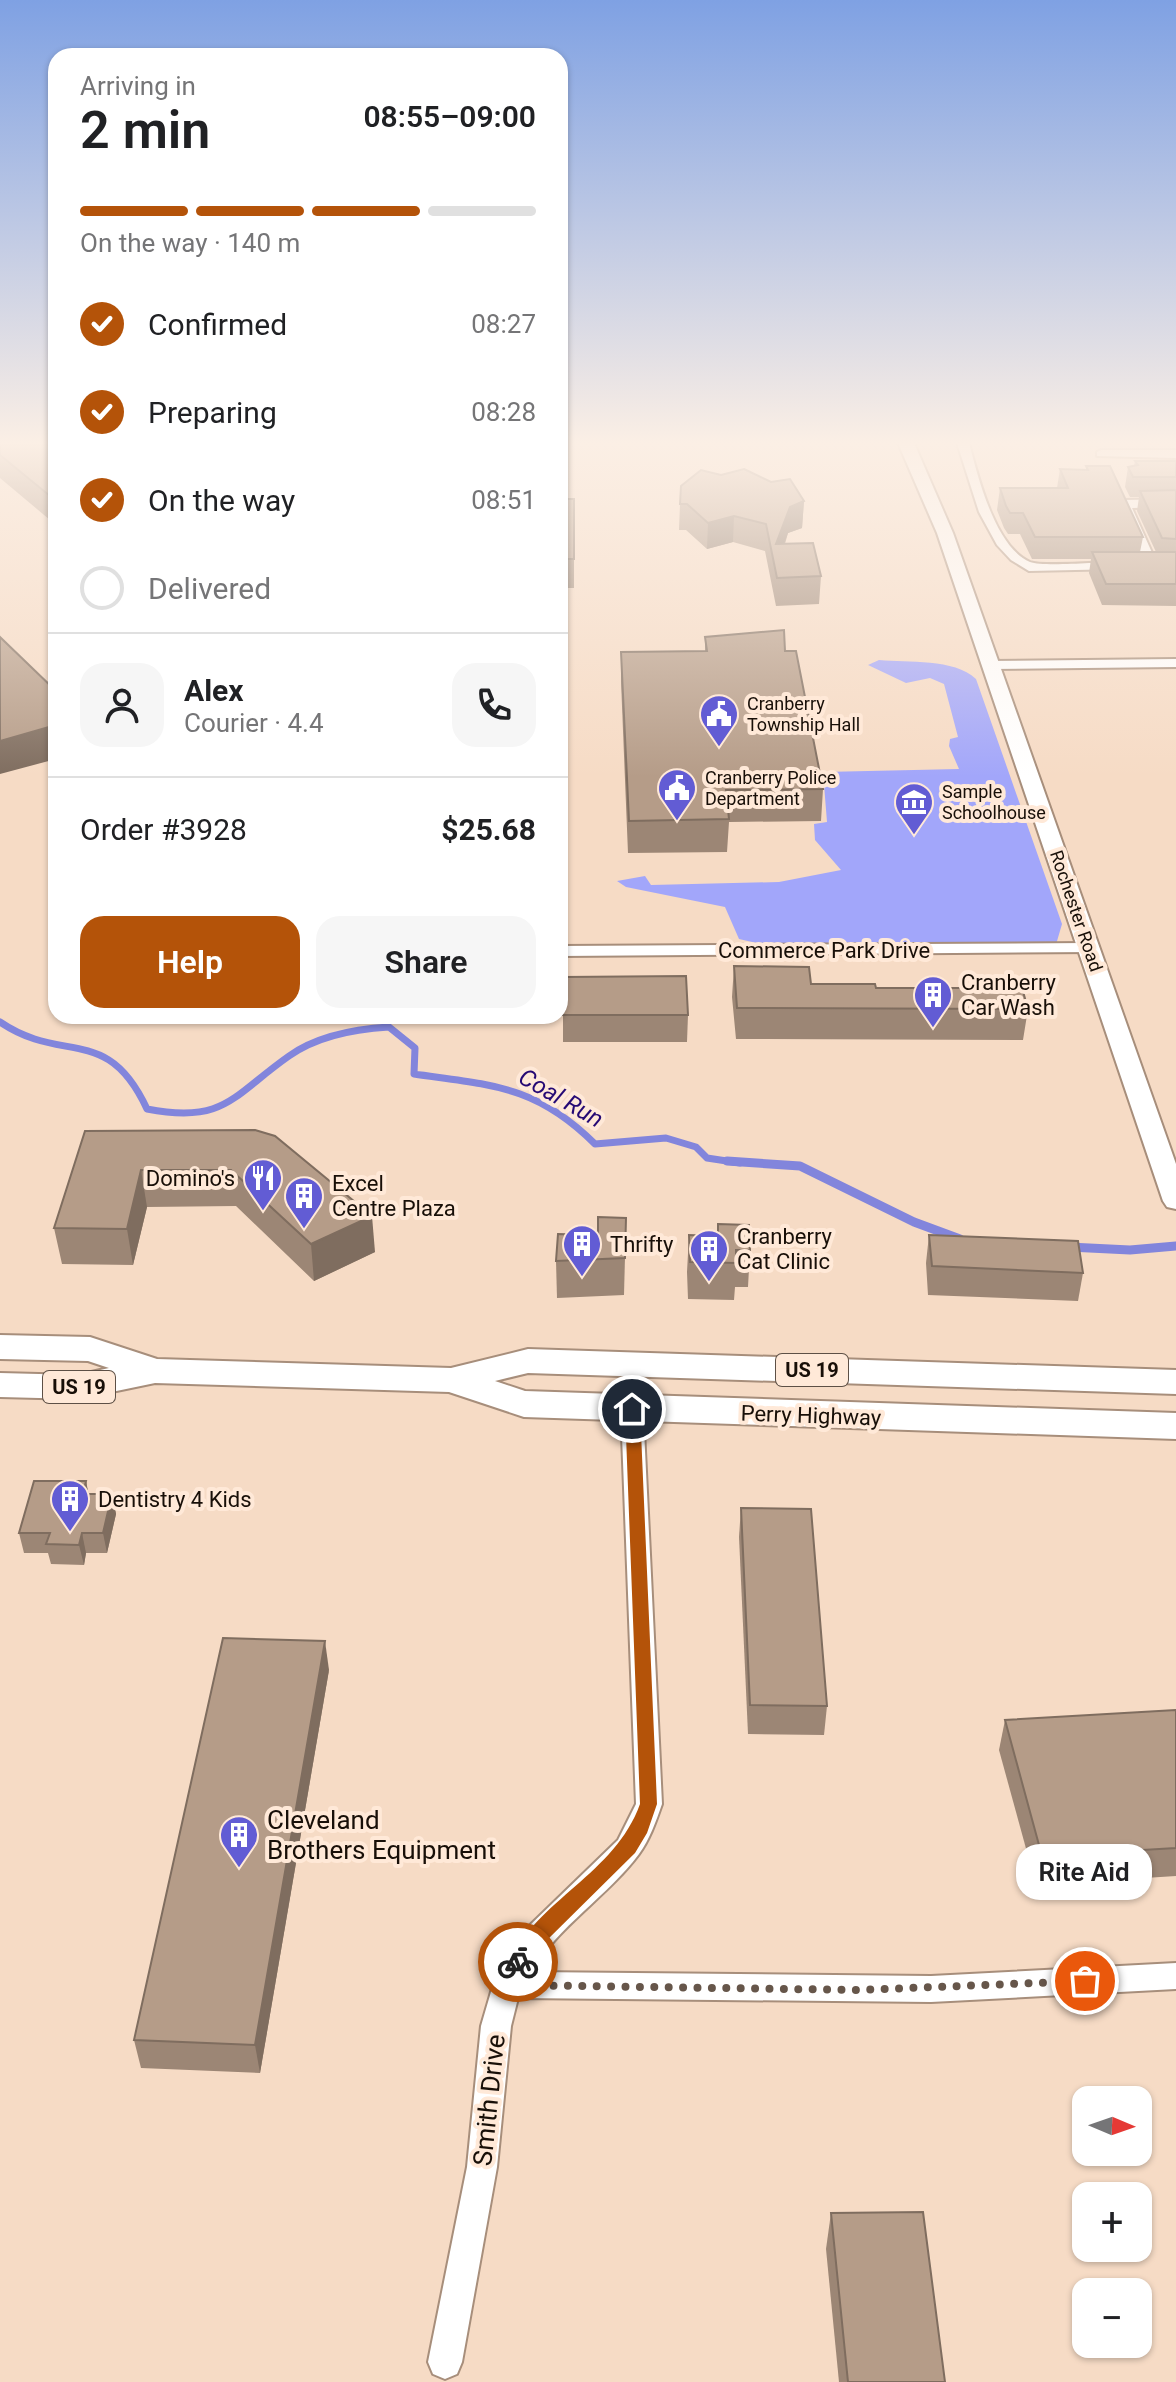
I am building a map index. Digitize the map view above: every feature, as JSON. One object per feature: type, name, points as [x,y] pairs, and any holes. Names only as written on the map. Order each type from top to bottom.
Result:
[{"type":"main road","name":"Perry Highway","points":[[0,1347],[90,1349],[155,1371]]},
{"type":"main road","name":"Perry Highway","points":[[0,1385],[78,1387],[155,1371],[451,1380],[528,1361],[1176,1382]]},
{"type":"main road","name":"Perry Highway","points":[[451,1380],[524,1404],[1176,1426]]},
{"type":"street","name":"Rochester Road","points":[[951,554],[1176,1201]]},
{"type":"street","points":[[1013,554],[1019,562],[1029,567],[1158,566],[1152,554]]},
{"type":"street","points":[[990,665],[1176,663]]},
{"type":"street","name":"Commerce Park Drive","points":[[568,951],[1089,948]]},
{"type":"street","name":"Smith Drive","points":[[445,2362],[479,2182],[496,2026],[507,1985],[535,1939],[628,1848],[638,1833],[649,1804],[632,1409]]},
{"type":"street","points":[[507,1985],[916,1989],[1176,1976]]},
{"type":"shaded area","points":[[879,660],[943,665],[967,672],[976,679],[1062,924],[1055,948],[1021,942],[761,944],[739,939],[725,907],[626,887],[617,881],[645,876],[651,885],[779,882],[841,870],[815,840],[814,824],[827,822],[823,772],[959,769],[949,746],[950,739],[958,737],[944,684],[930,678],[906,683],[868,665]]},
{"type":"building","points":[[772,554],[816,554],[821,576],[777,578]]},
{"type":"building","points":[[1093,554],[1176,554],[1176,584],[1106,584]]},
{"type":"building","points":[[784,630],[785,651],[796,651],[823,789],[726,790],[729,819],[629,821],[621,652],[707,651],[705,637]]},
{"type":"building","points":[[0,637],[48,683],[48,727],[0,741]]},
{"type":"building","points":[[734,966],[809,967],[811,984],[875,984],[876,988],[1022,988],[1028,1009],[737,1008]]},
{"type":"building","points":[[686,976],[688,1015],[568,1015],[568,977]]},
{"type":"building","points":[[255,1130],[275,1136],[372,1216],[311,1244],[231,1170],[141,1170],[127,1229],[54,1228],[85,1131]]},
{"type":"building","points":[[598,1217],[626,1218],[625,1258],[556,1261],[558,1234],[598,1235]]},
{"type":"building","points":[[718,1224],[749,1225],[750,1250],[736,1250],[736,1263],[690,1262],[689,1235],[718,1236]]},
{"type":"building","points":[[929,1235],[1078,1241],[1083,1273],[932,1266]]},
{"type":"building","points":[[34,1481],[86,1481],[83,1494],[112,1494],[103,1533],[82,1533],[79,1545],[46,1544],[50,1533],[19,1533]]},
{"type":"building","points":[[741,1508],[811,1509],[827,1706],[750,1705]]},
{"type":"building","name":"Cleveland Brothers Equipment","points":[[223,1638],[325,1641],[255,2045],[134,2040]]},
{"type":"building","points":[[1176,1710],[1176,1848],[1042,1856],[1005,1720]]},
{"type":"building","points":[[923,2212],[945,2382],[848,2382],[831,2213]]},
{"type":"waterway","name":"Coal Run","points":[[0,1022],[44,1042],[100,1055],[116,1065],[132,1082],[147,1109],[173,1113],[194,1113],[226,1103],[289,1056],[312,1043],[350,1032],[389,1027],[415,1048],[414,1074],[490,1085],[532,1099],[553,1110],[595,1144],[666,1138],[696,1147],[707,1158],[740,1163]]},
{"type":"waterway","name":"Coal Run","points":[[727,1161],[800,1166],[914,1222],[960,1239]]},
{"type":"waterway","name":"Coal Run","points":[[1069,1247],[1130,1250],[1176,1246]]},
{"type":"way so far","points":[[518,1962],[507,1985],[860,1990],[1085,1981]]},
{"type":"place","name":"Cranberry Township Hall","points":[[719,748]]},
{"type":"place","name":"Cranberry Police Department","points":[[677,822]]},
{"type":"place","name":"Sample Schoolhouse","points":[[914,836]]},
{"type":"place","name":"Cranberry Car Wash","points":[[933,1029]]},
{"type":"place","name":"Domino's","points":[[263,1212]]},
{"type":"place","name":"Excel Centre Plaza","points":[[304,1230]]},
{"type":"place","name":"Thrifty","points":[[582,1278]]},
{"type":"place","name":"Cranberry Cat Clinic","points":[[709,1283]]},
{"type":"place","name":"Dentistry 4 Kids","points":[[70,1533]]},
{"type":"place","name":"Cleveland Brothers Equipment","points":[[239,1869]]},
{"type":"place","name":"Rite Aid","points":[[1085,1981]]},
{"type":"route","points":[[518,1962],[535,1939],[628,1848],[645,1819],[649,1804],[632,1409]]}]
